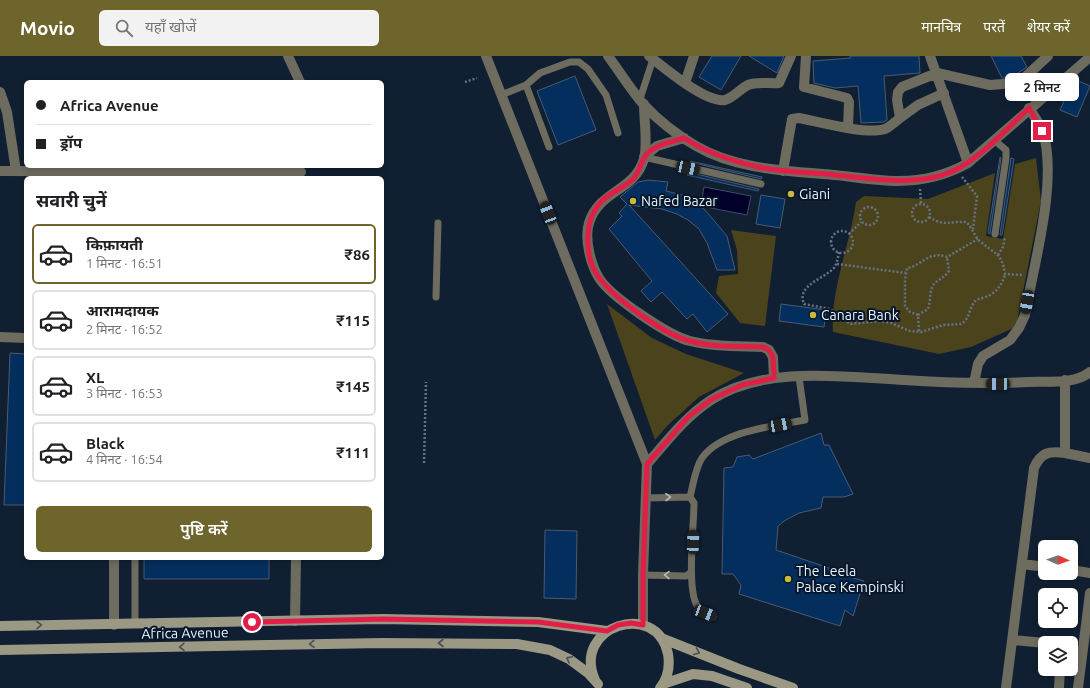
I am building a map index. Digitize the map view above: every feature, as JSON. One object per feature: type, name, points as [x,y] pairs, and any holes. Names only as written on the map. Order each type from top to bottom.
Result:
[{"type":"main road","name":"Africa Avenue","points":[[0,626],[383,619],[538,622],[607,631]]},
{"type":"main road","points":[[599,686],[593,674],[591,662],[593,650],[599,639],[607,631],[625,624],[643,625],[653,630],[661,638],[667,649],[670,661],[668,673],[661,686]]},
{"type":"main road","points":[[661,638],[739,669],[793,688]]},
{"type":"main road","name":"Africa Avenue","points":[[0,650],[383,643],[517,644],[550,650],[579,664],[599,686]]},
{"type":"main road","points":[[661,686],[693,674],[712,676],[747,688]]},
{"type":"street","points":[[288,56],[299,80]]},
{"type":"street","points":[[486,56],[647,464],[643,575],[643,625]]},
{"type":"street","points":[[608,56],[642,102],[669,129],[698,147],[725,158],[755,167],[783,171],[899,181],[933,177],[968,163],[1029,108],[1090,57]]},
{"type":"street","points":[[685,82],[694,56]]},
{"type":"street","points":[[651,57],[696,91],[715,99],[724,100],[748,86],[759,82],[779,83],[791,56]]},
{"type":"street","points":[[806,56],[804,87],[847,98],[849,102],[848,128]]},
{"type":"street","points":[[930,56],[968,163]]},
{"type":"street","points":[[900,118],[898,92],[902,87],[937,73],[990,84],[1015,83],[1024,78],[1048,56]]},
{"type":"street","points":[[0,92],[7,112],[16,171]]},
{"type":"street","points":[[783,171],[792,119],[799,118],[848,128],[872,130],[886,129],[918,105],[944,93]]},
{"type":"street","points":[[642,102],[644,157],[640,169],[633,179],[600,202],[588,224],[588,254],[600,279],[619,299],[662,328],[689,341],[716,345],[763,347],[769,350],[773,357],[774,378]]},
{"type":"street","points":[[974,383],[978,364],[983,356],[1010,340],[1019,328],[1025,315],[1043,218],[1049,170],[1042,131],[1029,108]]},
{"type":"street","points":[[644,157],[657,146],[684,138]]},
{"type":"street","points":[[0,172],[301,172]]},
{"type":"street","points":[[0,337],[24,338]]},
{"type":"street","points":[[647,464],[688,417],[712,399],[742,385],[774,378],[813,376],[974,383],[1071,380],[1090,372]]},
{"type":"street","points":[[1065,380],[1065,453]]},
{"type":"street","points":[[1006,688],[1023,564],[1034,468],[1037,460],[1044,453],[1052,451],[1090,458]]},
{"type":"street","points":[[114,560],[114,625]]},
{"type":"street","points":[[295,621],[296,560]]},
{"type":"street","points":[[1023,564],[1038,566]]},
{"type":"street","points":[[1078,571],[1090,573]]},
{"type":"street","points":[[1078,688],[1090,593]]},
{"type":"street","points":[[1013,640],[1038,642]]},
{"type":"street","points":[[1059,688],[1060,676]]},
{"type":"lane","points":[[642,102],[651,57]]},
{"type":"lane","points":[[502,95],[526,85],[540,73],[570,62],[579,62],[588,69],[606,95],[618,133]]},
{"type":"lane","points":[[526,85],[549,147]]},
{"type":"lane","points":[[994,140],[1006,150],[995,234]]},
{"type":"lane","points":[[644,157],[761,184]]},
{"type":"lane","points":[[436,297],[438,224]]},
{"type":"lane","points":[[690,497],[701,460],[707,452],[733,435],[804,420],[799,377]]},
{"type":"lane","points":[[646,498],[690,497]]},
{"type":"lane","points":[[690,497],[694,503],[690,573],[694,596],[697,606],[705,613],[714,617]]},
{"type":"lane","points":[[135,560],[135,624]]},
{"type":"lane","points":[[643,575],[686,576],[690,573]]},
{"type":"path","points":[[465,82],[477,78]]},
{"type":"path","points":[[958,168],[964,180],[977,196],[973,230]]},
{"type":"path","points":[[918,204],[927,205],[930,211],[930,217],[925,221],[917,221],[912,217],[913,208],[918,204]]},
{"type":"path","points":[[864,208],[873,208],[877,212],[878,218],[873,225],[866,225],[861,222],[860,216],[864,208]]},
{"type":"path","points":[[839,252],[837,264],[833,269],[804,291],[802,298],[804,304],[830,309],[850,324],[880,321],[892,323],[910,331],[919,332],[936,326],[964,322],[972,305],[977,299],[989,296],[996,290],[1004,279],[1005,274],[1001,258],[978,239],[966,222],[948,224],[937,222],[930,217]]},
{"type":"path","points":[[849,234],[861,222]]},
{"type":"path","points":[[840,232],[849,234],[853,240],[851,247],[846,252],[839,252],[833,248],[832,238],[840,232]]},
{"type":"path","points":[[918,315],[910,312],[906,306],[906,273],[908,268],[928,257],[937,255],[947,257],[978,239]]},
{"type":"path","points":[[918,315],[928,309],[931,291],[934,284],[946,276],[949,271],[947,257]]},
{"type":"path","points":[[837,264],[906,273]]},
{"type":"path","points":[[1005,274],[1032,276]]},
{"type":"path","points":[[918,315],[919,332]]},
{"type":"path","points":[[424,462],[426,382]]},
{"type":"shaded area","points":[[1036,158],[1041,201],[1016,327],[971,347],[939,354],[833,332],[834,300],[856,202],[864,196],[928,199],[995,173],[986,236],[1003,239],[1015,164]]},
{"type":"shaded area","points":[[731,230],[776,236],[765,326],[740,323],[716,293],[719,276],[738,274],[737,250]]},
{"type":"shaded area","points":[[607,304],[652,338],[686,354],[744,373],[699,397],[668,425],[655,440]]},
{"type":"water","points":[[704,187],[751,196],[747,215],[701,206]]},
{"type":"building","points":[[712,56],[741,56],[721,90],[699,77]]},
{"type":"building","points":[[749,56],[784,56],[777,73]]},
{"type":"building","points":[[850,56],[919,56],[920,73],[884,76],[887,120],[884,122],[861,123],[858,86],[835,88],[814,83],[813,61],[851,58]]},
{"type":"building","points":[[991,56],[1021,56],[1027,67],[1012,77],[1002,78]]},
{"type":"building","points":[[575,76],[596,130],[558,145],[537,91]]},
{"type":"building","points":[[1074,79],[1090,86],[1077,117],[1060,110]]},
{"type":"building","points":[[1000,157],[1001,158],[990,234],[988,233]]},
{"type":"building","points":[[1011,158],[1014,159],[1002,235],[1000,235]]},
{"type":"building","points":[[690,161],[762,177],[761,179]]},
{"type":"building","points":[[688,172],[759,189],[758,191],[687,175]]},
{"type":"building","points":[[648,180],[668,182],[666,191],[682,195],[705,210],[727,236],[735,270],[717,270],[707,243],[699,229],[688,220],[677,214],[662,209],[629,205],[728,314],[707,332],[693,314],[687,319],[662,292],[651,302],[641,291],[652,281],[609,229],[622,216],[619,213],[627,204],[620,197],[638,182]]},
{"type":"building","points":[[761,195],[785,199],[780,228],[756,224]]},
{"type":"building","points":[[781,304],[826,310],[824,327],[779,321]]},
{"type":"building","points":[[10,353],[24,354],[24,505],[4,505]]},
{"type":"building","points":[[821,433],[824,445],[829,445],[853,494],[844,497],[823,497],[821,508],[799,513],[784,521],[778,526],[776,550],[829,568],[829,571],[864,581],[853,616],[845,610],[840,626],[739,594],[741,585],[733,574],[722,574],[724,468],[733,467],[737,457],[749,455],[753,459]]},
{"type":"building","points":[[545,530],[577,531],[576,599],[544,598]]},
{"type":"building","points":[[144,560],[269,560],[269,579],[144,579]]},
{"type":"place","name":"Giani","points":[[791,194]]},
{"type":"place","name":"Nafed Bazar","points":[[633,201]]},
{"type":"place","name":"Canara Bank","points":[[813,315]]},
{"type":"place","name":"The Leela Palace Kempinski","points":[[788,579]]},
{"type":"route","points":[[252,622],[383,619],[538,622],[607,631],[618,625],[631,623],[643,625],[643,575],[647,464],[688,417],[712,399],[742,385],[774,378],[773,357],[769,350],[763,347],[716,345],[689,341],[662,328],[619,299],[600,279],[588,254],[588,224],[600,202],[633,179],[640,169],[644,157],[657,146],[684,138],[698,147],[725,158],[755,167],[792,172],[899,181],[933,177],[954,171],[968,163],[1029,108],[1042,131]]}]
